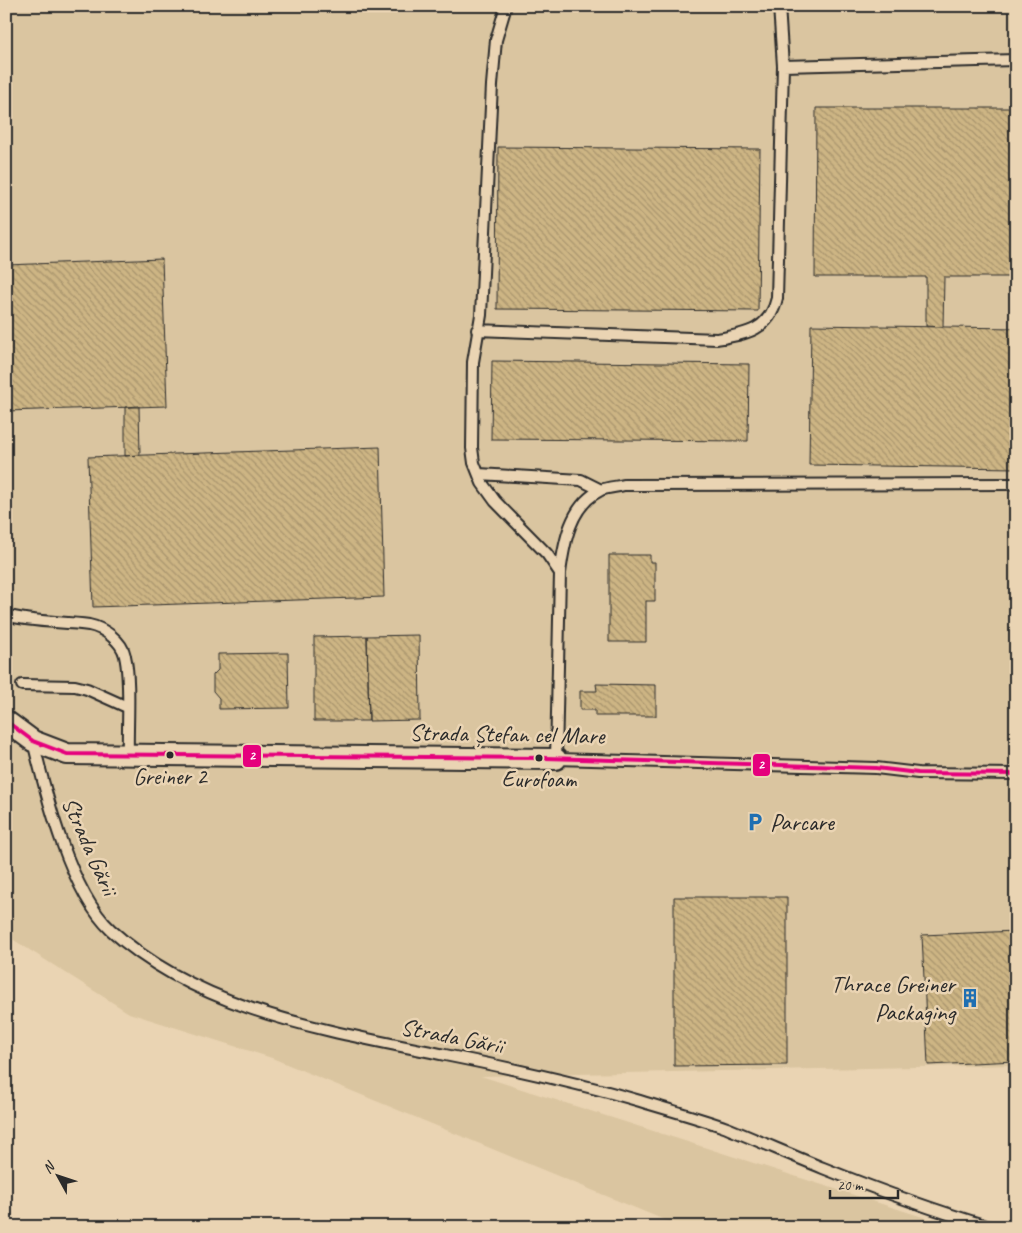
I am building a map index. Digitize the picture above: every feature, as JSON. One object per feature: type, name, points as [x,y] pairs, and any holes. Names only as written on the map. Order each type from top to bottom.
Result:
[{"type":"street","name":"Strada Ștefan cel Mare","points":[[6,721],[32,741],[67,754],[556,758]]},
{"type":"lane","points":[[506,6],[496,40],[492,76],[481,315],[473,362],[472,448],[479,474],[495,501],[547,554],[560,573]]},
{"type":"lane","points":[[477,330],[717,338],[737,335],[764,323],[774,309],[777,298],[782,66],[779,6]]},
{"type":"lane","points":[[782,66],[1016,60]]},
{"type":"lane","points":[[479,474],[581,480],[601,490]]},
{"type":"lane","points":[[556,758],[560,573],[564,542],[571,523],[584,504],[601,490],[624,485],[1016,484]]},
{"type":"lane","points":[[6,615],[26,621],[91,626],[118,641],[125,654],[128,755]]},
{"type":"lane","points":[[22,685],[87,688],[127,707]]},
{"type":"lane","name":"Strada Gării","points":[[32,741],[48,803],[85,894],[110,929],[190,985],[254,1009],[340,1034],[523,1070],[637,1100],[726,1128],[823,1168],[921,1205],[990,1227]]},
{"type":"lane","name":"Strada Ștefan cel Mare","points":[[556,758],[876,768],[918,773],[1016,774]]},
{"type":"shaded area","points":[[18,6],[1016,6],[1016,1065],[481,1076],[954,1227],[690,1227],[667,1221],[272,1058],[129,1013],[6,935],[6,11]]},
{"type":"building","points":[[816,108],[1016,108],[1016,277],[944,277],[943,327],[926,326],[926,277],[815,277]]},
{"type":"building","points":[[498,147],[760,149],[758,311],[497,309]]},
{"type":"building","points":[[162,259],[167,406],[6,411],[6,265]]},
{"type":"building","points":[[811,325],[1016,328],[1016,468],[809,465]]},
{"type":"building","points":[[492,361],[749,364],[748,441],[491,439]]},
{"type":"building","points":[[139,406],[140,455],[125,456],[125,407]]},
{"type":"building","points":[[380,447],[384,597],[93,607],[88,457]]},
{"type":"building","points":[[609,555],[650,555],[650,562],[655,562],[655,601],[646,601],[646,642],[609,642]]},
{"type":"building","points":[[419,635],[420,720],[369,721],[367,636]]},
{"type":"building","points":[[367,636],[369,721],[314,721],[314,637]]},
{"type":"building","points":[[288,653],[289,708],[219,709],[219,698],[213,691],[213,675],[218,670],[218,654]]},
{"type":"building","points":[[596,684],[656,685],[656,716],[595,716],[595,710],[580,710],[580,691],[597,691]]},
{"type":"building","points":[[674,897],[787,897],[787,1065],[674,1066]]},
{"type":"building","name":"Thrace Greiner Packaging","points":[[1016,931],[1016,1061],[928,1065],[922,935]]},
{"type":"transit line","name":"2","points":[[6,721],[33,741],[67,754],[546,758],[876,768],[918,773],[1016,774]]},
{"type":"place","name":"Greiner 2","points":[[170,755]]},
{"type":"place","name":"Eurofoam","points":[[539,758]]},
{"type":"place","name":"Parcare","points":[[755,822]]},
{"type":"place","name":"Thrace Greiner Packaging","points":[[970,998]]}]
